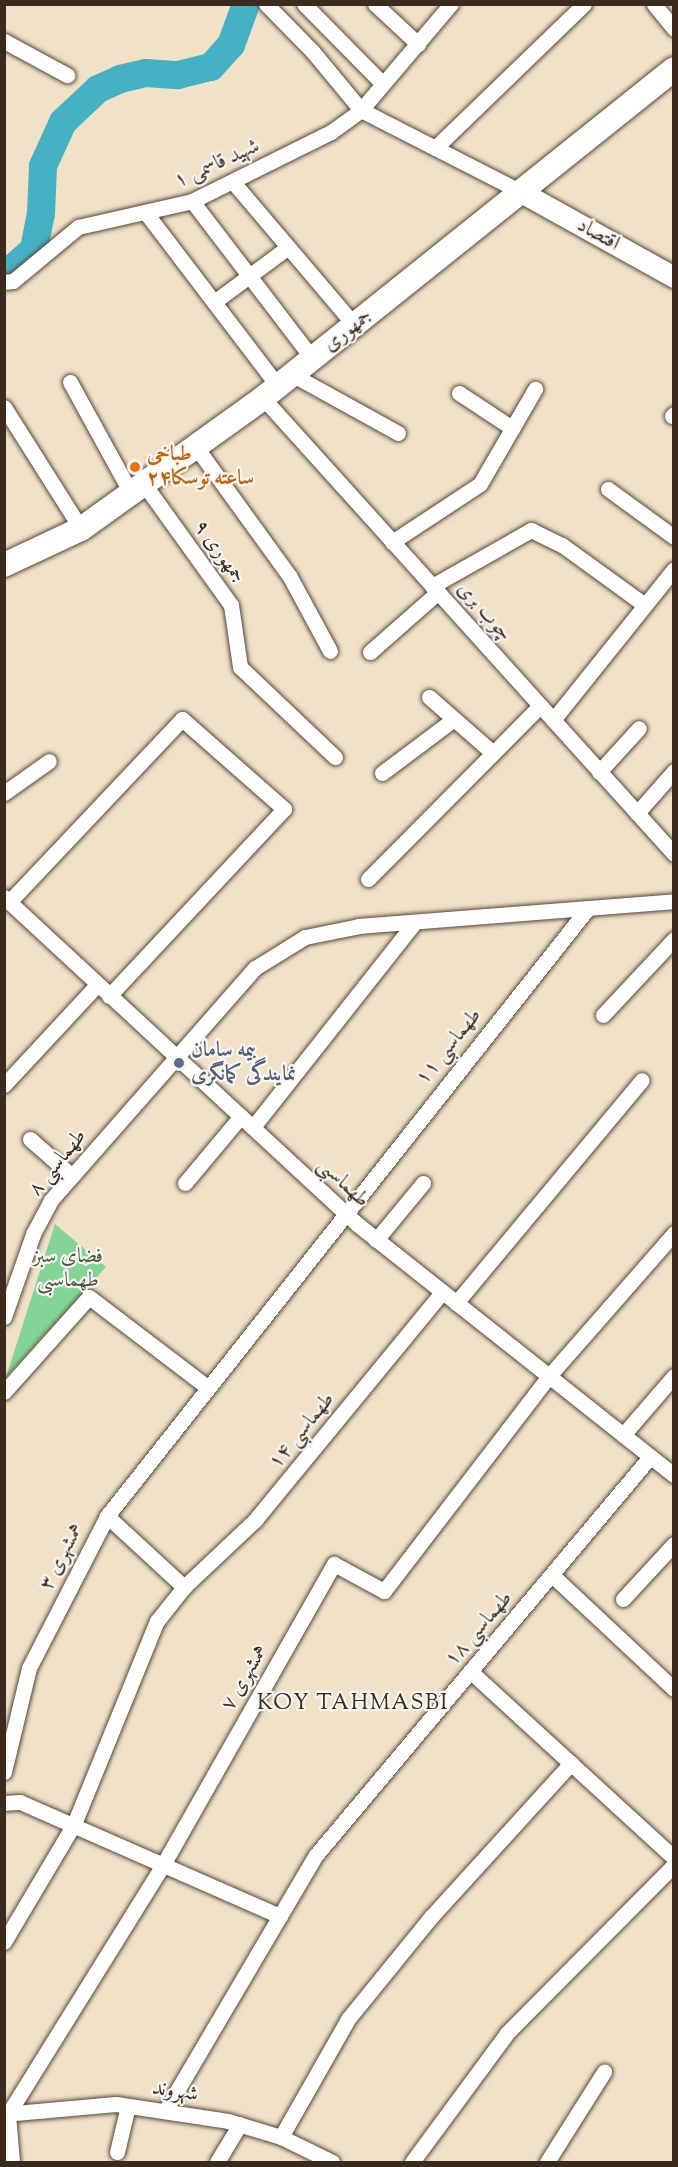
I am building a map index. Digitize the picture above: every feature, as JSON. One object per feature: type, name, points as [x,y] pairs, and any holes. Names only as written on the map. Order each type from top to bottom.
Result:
[{"type":"main road","name":"جمهوری","points":[[4,565],[81,529],[278,387],[523,193],[674,69]]},
{"type":"main road","name":"اقتصاد","points":[[523,193],[674,277]]},
{"type":"street","points":[[304,4],[383,84]]},
{"type":"street","points":[[375,4],[418,44]]},
{"type":"street","name":"۱ شهید قاسمی","points":[[4,282],[13,281],[78,227],[192,201],[331,132],[361,110],[451,4]]},
{"type":"street","points":[[435,148],[584,4]]},
{"type":"street","points":[[654,4],[674,29]]},
{"type":"street","points":[[271,9],[361,110],[523,193]]},
{"type":"street","points":[[4,41],[67,75]]},
{"type":"street","points":[[233,182],[355,326]]},
{"type":"street","points":[[192,201],[313,359]]},
{"type":"street","name":"چوب بری","points":[[146,213],[393,542],[674,854]]},
{"type":"street","points":[[214,302],[288,247]]},
{"type":"street","name":"۹ جمهوری","points":[[70,382],[137,488],[231,605],[240,667],[335,757]]},
{"type":"street","points":[[278,387],[398,433]]},
{"type":"street","points":[[393,542],[480,484],[535,389]]},
{"type":"street","points":[[459,393],[512,428]]},
{"type":"street","points":[[4,407],[81,529]]},
{"type":"street","points":[[196,447],[290,577],[330,651]]},
{"type":"street","points":[[608,489],[674,537]]},
{"type":"street","points":[[370,652],[435,589],[531,530],[562,545],[645,605]]},
{"type":"street","points":[[553,720],[674,569]]},
{"type":"street","points":[[429,697],[493,753]]},
{"type":"street","points":[[368,879],[540,706]]},
{"type":"street","points":[[7,899],[182,719],[284,809],[109,996]]},
{"type":"street","points":[[382,773],[454,719]]},
{"type":"street","points":[[600,772],[639,728]]},
{"type":"street","points":[[4,793],[49,761]]},
{"type":"street","points":[[637,813],[674,771]]},
{"type":"street","name":"طهماسبی","points":[[7,899],[97,985],[376,1240],[674,1475]]},
{"type":"street","name":"۸ طهماسبی","points":[[4,1317],[33,1234],[51,1200],[255,968],[305,937],[359,926],[674,901]]},
{"type":"street","name":"۱۱ طهماسبی","points":[[207,1387],[588,908]]},
{"type":"street","points":[[253,1127],[415,922]]},
{"type":"street","points":[[603,1015],[674,939]]},
{"type":"street","points":[[4,1085],[97,985]]},
{"type":"street","points":[[456,1303],[642,1080]]},
{"type":"street","points":[[185,1183],[241,1116]]},
{"type":"street","points":[[30,1139],[72,1176]]},
{"type":"street","points":[[376,1240],[423,1183]]},
{"type":"street","points":[[549,1376],[674,1233]]},
{"type":"street","name":"۱۴ طهماسبی","points":[[4,1942],[74,1824],[157,1621],[184,1587],[255,1520],[442,1292]]},
{"type":"street","points":[[4,1392],[90,1297],[207,1387]]},
{"type":"street","name":"۷ همشهری","points":[[164,1863],[334,1564],[384,1591],[549,1376]]},
{"type":"street","points":[[623,1435],[674,1376]]},
{"type":"street","name":"۳ همشهری","points":[[4,1772],[28,1668],[107,1515],[207,1387]]},
{"type":"street","name":"۱۸ طهماسبی","points":[[165,2111],[316,1855],[650,1457]]},
{"type":"street","points":[[107,1515],[184,1587]]},
{"type":"street","points":[[623,1599],[674,1544]]},
{"type":"street","points":[[552,1575],[674,1689]]},
{"type":"street","points":[[470,1671],[674,1858]]},
{"type":"street","points":[[281,2137],[348,2019],[431,1917],[571,1763]]},
{"type":"street","points":[[4,1803],[20,1802],[74,1824],[280,1916]]},
{"type":"street","points":[[12,2163],[6,2114],[164,1863]]},
{"type":"street","points":[[412,2163],[507,2033],[674,1865]]},
{"type":"street","points":[[547,2163],[604,2072]]},
{"type":"street","points":[[117,2152],[128,2106]]},
{"type":"street","name":"شهروند","points":[[6,2114],[128,2106],[165,2111],[240,2124],[281,2137],[332,2163]]},
{"type":"street","points":[[217,2163],[240,2124]]},
{"type":"green space","name":"فضای سبز طهماسبی","points":[[55,1224],[106,1267],[6,1377]]},
{"type":"waterway","points":[[4,270],[12,269],[34,249],[41,214],[43,166],[63,122],[98,89],[120,79],[146,73],[178,75],[211,67],[231,45],[246,4]]},
{"type":"place","name":"طباخی ۲۴ساعته توسکا","points":[[135,467]]},
{"type":"place","name":"بیمه سامان نمایندگی کمانگری","points":[[179,1063]]},
{"type":"district","name":"KOY TAHMASBI","points":[[353,1705]]}]
